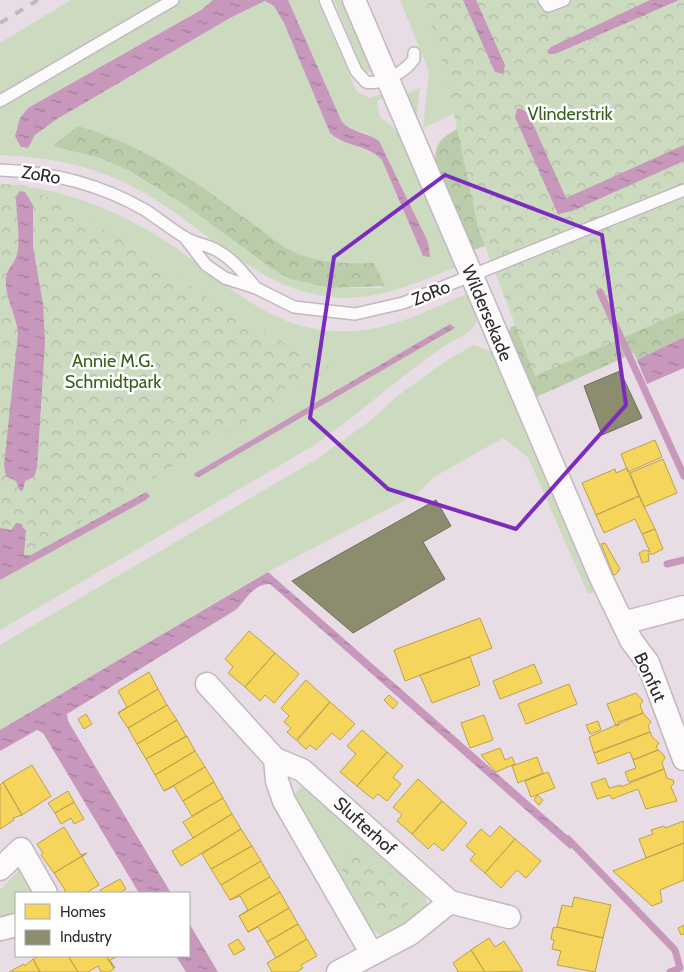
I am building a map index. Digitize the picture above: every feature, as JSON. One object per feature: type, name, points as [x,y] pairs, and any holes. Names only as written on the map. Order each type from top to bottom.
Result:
[{"type":"street","name":"Wildersekade","points":[[354,0],[601,578],[623,624]]},
{"type":"street","points":[[623,624],[684,607]]},
{"type":"street","name":"Bonfut","points":[[623,624],[631,640],[648,663],[684,759]]},
{"type":"street","name":"Slufterhof","points":[[207,684],[275,759],[302,770],[450,902]]},
{"type":"street","points":[[275,759],[277,781],[284,801],[372,954]]},
{"type":"street","points":[[0,870],[21,849],[45,892]]},
{"type":"street","points":[[338,972],[410,934],[450,902],[509,917]]},
{"type":"street","points":[[0,929],[15,925]]},
{"type":"lane","points":[[0,101],[173,0]]},
{"type":"lane","points":[[324,0],[359,76],[366,82],[371,83],[387,78],[407,67],[414,58],[414,53]]},
{"type":"lane","points":[[544,0],[548,6],[564,0]]},
{"type":"lane","name":"ZoRo","points":[[0,170],[51,175],[96,186],[143,209],[186,238],[217,250],[237,265],[256,288]]},
{"type":"lane","name":"ZoRo","points":[[186,238],[206,265],[226,278],[256,288],[294,307],[355,314],[380,310],[403,303],[684,190]]},
{"type":"highlighted area","points":[[445,175],[602,235],[626,405],[516,529],[388,489],[310,418],[334,257]]},
{"type":"green space","points":[[71,0],[161,0],[0,94],[0,43]]},
{"type":"green space","points":[[182,0],[213,0],[201,10],[28,108],[20,118],[15,136],[23,148],[28,148],[35,135],[57,119],[230,18],[265,1],[274,6],[284,23],[330,133],[336,139],[378,155],[382,160],[423,256],[428,242],[368,133],[353,130],[342,122],[288,0],[317,0],[357,92],[370,98],[383,93],[384,96],[377,102],[380,117],[395,129],[403,141],[458,266],[409,286],[375,295],[341,298],[299,290],[276,281],[254,269],[172,210],[115,178],[97,171],[40,158],[0,155],[0,108]],"holes":[[[78,126],[135,148],[186,177],[235,210],[284,247],[316,259],[350,263],[374,263],[382,288],[331,288],[290,279],[271,268],[185,205],[128,170],[100,158],[52,146]]]},
{"type":"green space","points":[[334,0],[343,0],[373,71],[368,72],[362,68]]},
{"type":"green space","points":[[400,0],[684,0],[684,7],[423,128],[429,72]]},
{"type":"green space","name":"Vlinderstrik","points":[[423,0],[684,0],[684,311],[535,376],[478,228],[444,67]]},
{"type":"green space","points":[[420,88],[416,122],[404,95]]},
{"type":"green space","points":[[469,121],[522,232],[471,251],[436,165],[435,156],[439,143],[443,138]]},
{"type":"green space","points":[[78,126],[108,136],[161,162],[211,193],[284,247],[316,259],[350,263],[374,263],[385,286],[331,288],[290,279],[271,268],[185,205],[128,170],[100,158],[52,146]]},
{"type":"green space","name":"Annie M.G. Schmidtpark","points":[[0,184],[24,185],[95,223],[239,319],[333,368],[0,572]]},
{"type":"green space","name":"Annie M.G. Schmidtpark","points":[[26,187],[83,200],[119,215],[170,244],[255,305],[276,316],[300,325],[325,330],[354,331],[369,329],[413,317],[469,293],[479,316],[469,331],[443,347],[316,444],[0,630],[0,580],[150,496],[36,553],[28,556],[24,555]],"holes":[[[450,324],[455,328],[194,476],[195,473]]]},
{"type":"green space","points":[[684,254],[684,337],[637,360],[634,353],[532,399],[506,337],[511,327]]},
{"type":"green space","points":[[474,345],[490,351],[496,357],[591,575],[593,592],[588,594],[528,457],[503,438],[434,477],[418,493],[260,576],[0,730],[0,645],[317,459],[367,423],[400,394],[449,359]]},
{"type":"green space","points":[[306,787],[422,887],[428,907],[412,920],[382,936],[367,926],[296,809],[294,795],[300,788]]},
{"type":"green space","points":[[349,849],[362,849],[406,886],[410,901],[396,920],[383,920],[344,880],[340,860]]},
{"type":"green space","points":[[23,866],[38,892],[15,892],[15,917],[0,921],[0,890]]},
{"type":"water","points":[[213,0],[288,0],[342,122],[346,126],[379,141],[428,242],[430,257],[423,256],[382,160],[370,151],[336,138],[330,133],[284,23],[274,6],[265,1],[230,18],[57,119],[35,135],[28,148],[21,147],[15,136],[20,118],[28,108],[201,10]]},
{"type":"water","points":[[463,0],[476,0],[505,65],[503,74],[495,72]]},
{"type":"water","points":[[650,0],[679,0],[555,54],[547,52],[551,47]]},
{"type":"water","points":[[519,108],[528,113],[566,198],[684,145],[684,161],[572,211],[558,214],[515,117]]},
{"type":"water","points":[[20,191],[25,192],[33,205],[33,247],[43,304],[45,343],[37,468],[34,477],[25,481],[23,490],[20,491],[16,481],[6,476],[4,465],[18,334],[7,292],[6,278],[18,248],[16,197]]},
{"type":"water","points":[[450,324],[455,328],[199,477],[194,476],[195,473]]},
{"type":"water","points":[[684,337],[684,368],[647,384],[637,360]]},
{"type":"water","points":[[146,492],[150,496],[146,500],[0,580],[0,528],[11,530],[16,523],[22,524],[26,530],[24,555],[31,555]]},
{"type":"water","points":[[268,572],[576,843],[570,849],[270,584],[265,584],[255,589],[237,609],[67,714],[68,721],[170,892],[138,892],[43,733],[37,730],[0,751],[0,730]]},
{"type":"water","points":[[190,925],[218,972],[186,972],[177,957],[190,957]]},
{"type":"building: Homes","points":[[655,440],[662,457],[628,472],[621,454]]},
{"type":"building: Homes","points":[[663,459],[677,493],[644,507],[630,473]]},
{"type":"building: Homes","points":[[627,468],[639,496],[596,515],[582,483],[615,469],[616,473]]},
{"type":"building: Homes","points":[[639,496],[655,529],[642,534],[635,519],[604,533],[596,515]]},
{"type":"building: Homes","points":[[655,529],[663,549],[653,554],[648,554],[649,561],[642,563],[639,553],[645,550],[650,552],[642,534]]},
{"type":"building: Homes","points":[[605,543],[620,569],[615,575],[610,574],[613,574],[601,544]]},
{"type":"building: Homes","points":[[480,618],[492,648],[405,681],[394,650]]},
{"type":"building: Homes","points":[[249,631],[275,653],[245,687],[228,673],[233,667],[225,659]]},
{"type":"building: Homes","points":[[275,653],[299,674],[274,703],[265,695],[260,701],[245,687]]},
{"type":"building: Homes","points":[[470,657],[480,685],[432,703],[420,675]]},
{"type":"building: Homes","points":[[534,664],[542,683],[500,699],[493,681]]},
{"type":"building: Homes","points":[[149,672],[158,689],[118,713],[127,707],[118,691]]},
{"type":"building: Homes","points":[[306,680],[330,702],[296,740],[287,732],[291,728],[284,722],[289,716],[281,708]]},
{"type":"building: Homes","points":[[569,684],[577,704],[526,724],[518,704]]},
{"type":"building: Homes","points":[[158,689],[167,705],[128,728],[118,713]]},
{"type":"building: Homes","points":[[636,693],[643,701],[640,705],[643,713],[618,722],[619,725],[616,726],[607,704]]},
{"type":"building: Homes","points":[[389,695],[398,703],[393,709],[384,700]]},
{"type":"building: Homes","points":[[330,702],[355,724],[340,740],[332,733],[316,750],[310,745],[306,749],[297,741]]},
{"type":"building: Homes","points":[[167,705],[177,720],[137,744],[128,728]]},
{"type":"building: Homes","points":[[643,713],[651,722],[648,726],[650,732],[594,753],[589,737]]},
{"type":"building: Homes","points":[[86,714],[92,724],[84,729],[78,719]]},
{"type":"building: Homes","points":[[484,715],[493,740],[470,748],[461,723]]},
{"type":"building: Homes","points":[[177,720],[186,736],[146,759],[137,744]]},
{"type":"building: Homes","points":[[598,721],[601,730],[590,734],[586,725]]},
{"type":"building: Homes","points":[[362,730],[387,752],[357,786],[340,772],[356,754],[347,746]]},
{"type":"building: Homes","points":[[650,732],[659,743],[656,747],[658,750],[633,760],[630,752],[598,764],[594,753]]},
{"type":"building: Homes","points":[[187,736],[195,751],[155,775],[146,759]]},
{"type":"building: Homes","points":[[500,748],[505,760],[512,757],[515,764],[496,772],[481,755]]},
{"type":"building: Homes","points":[[658,750],[665,758],[662,762],[664,769],[629,782],[625,772],[636,768],[633,760]]},
{"type":"building: Homes","points":[[195,751],[205,767],[164,791],[155,775]]},
{"type":"building: Homes","points":[[387,752],[403,766],[393,777],[401,784],[387,801],[378,794],[373,799],[357,786]]},
{"type":"building: Homes","points":[[537,757],[543,773],[518,783],[512,766]]},
{"type":"building: Homes","points":[[32,765],[51,796],[22,815],[3,782]]},
{"type":"building: Homes","points":[[205,767],[214,782],[183,801],[174,786],[164,791]]},
{"type":"building: Homes","points":[[664,769],[667,778],[673,780],[674,783],[671,787],[677,801],[646,809],[638,789],[612,799],[610,795],[597,799],[591,783],[605,778],[609,788],[621,785],[621,787]]},
{"type":"building: Homes","points":[[548,772],[555,788],[531,797],[525,781]]},
{"type":"building: Homes","points":[[418,779],[442,801],[412,834],[397,821],[402,815],[393,807]]},
{"type":"building: Homes","points":[[3,782],[22,815],[13,818],[14,820],[0,829],[0,785]]},
{"type":"building: Homes","points":[[214,782],[223,798],[192,816],[183,801]]},
{"type":"building: Homes","points":[[68,791],[74,802],[55,813],[48,803]]},
{"type":"building: Homes","points":[[537,795],[543,800],[539,805],[534,800]]},
{"type":"building: Homes","points":[[223,798],[232,814],[193,838],[183,822]]},
{"type":"building: Homes","points":[[442,801],[467,823],[443,851],[434,843],[428,849],[412,834]]},
{"type":"building: Homes","points":[[74,802],[84,819],[74,824],[71,818],[61,824],[55,813]]},
{"type":"building: Homes","points":[[232,814],[241,829],[181,866],[172,851]]},
{"type":"building: Homes","points":[[684,821],[684,843],[646,858],[639,839],[653,834],[651,830],[664,826],[665,828]]},
{"type":"building: Homes","points":[[500,826],[515,839],[485,873],[470,860],[475,854],[466,846],[481,829],[490,837]]},
{"type":"building: Homes","points":[[64,827],[81,855],[87,853],[54,873],[41,855],[43,853],[37,844]]},
{"type":"building: Homes","points":[[241,829],[252,846],[211,869],[202,854]]},
{"type":"building: Homes","points":[[515,839],[541,861],[526,878],[517,870],[501,888],[485,873]]},
{"type":"building: Homes","points":[[684,843],[684,880],[660,890],[662,902],[652,906],[613,871]]},
{"type":"building: Homes","points":[[252,846],[261,861],[221,885],[211,869]]},
{"type":"building: Homes","points":[[87,853],[82,857],[99,885],[88,892],[64,892],[65,890],[54,873]]},
{"type":"building: Homes","points":[[261,861],[270,877],[230,900],[221,885]]},
{"type":"building: Homes","points":[[270,877],[280,892],[239,916],[248,910],[240,896],[230,900]]},
{"type":"building: Homes","points":[[120,879],[126,889],[121,892],[101,892],[100,890]]},
{"type":"building: Homes","points":[[280,892],[289,908],[248,932],[239,916]]},
{"type":"building: Homes","points":[[574,897],[611,905],[603,938],[557,927],[562,905],[572,907]]},
{"type":"building: Homes","points":[[289,908],[298,924],[267,942],[258,927],[248,932]]},
{"type":"building: Homes","points":[[298,924],[307,939],[276,958],[267,942]]},
{"type":"building: Homes","points":[[684,925],[684,934],[681,935],[678,928]]},
{"type":"building: Homes","points":[[557,927],[603,938],[595,972],[557,965],[561,951],[552,949],[554,940],[551,939],[553,928]]},
{"type":"building: Homes","points":[[489,938],[495,947],[504,941],[523,971],[485,972],[471,950]]},
{"type":"building: Homes","points":[[238,939],[245,949],[234,955],[228,945]]},
{"type":"building: Homes","points":[[307,939],[317,956],[301,965],[303,968],[296,972],[272,972],[267,963]]},
{"type":"building: Homes","points":[[471,950],[485,972],[457,972],[453,963]]},
{"type":"building: Homes","points":[[37,957],[69,957],[78,972],[40,972],[33,959]]},
{"type":"building: Homes","points":[[69,957],[107,957],[114,969],[109,972],[101,972],[98,966],[88,972],[78,972]]},
{"type":"building: Homes","points":[[107,957],[116,957],[110,960],[115,968]]},
{"type":"building: Homes","points":[[33,959],[40,972],[9,972],[24,964],[25,966]]},
{"type":"building: Industry","points":[[620,371],[642,418],[602,435],[584,386]]},
{"type":"building: Industry","points":[[436,500],[451,526],[423,542],[445,579],[353,633],[292,581]]},
{"type":"waterway","points":[[600,292],[684,476]]},
{"type":"waterway","points":[[667,564],[684,560]]},
{"type":"waterway","points":[[568,839],[675,950],[680,968],[670,972]]},
{"type":"railway","points":[[0,23],[38,0]]}]
